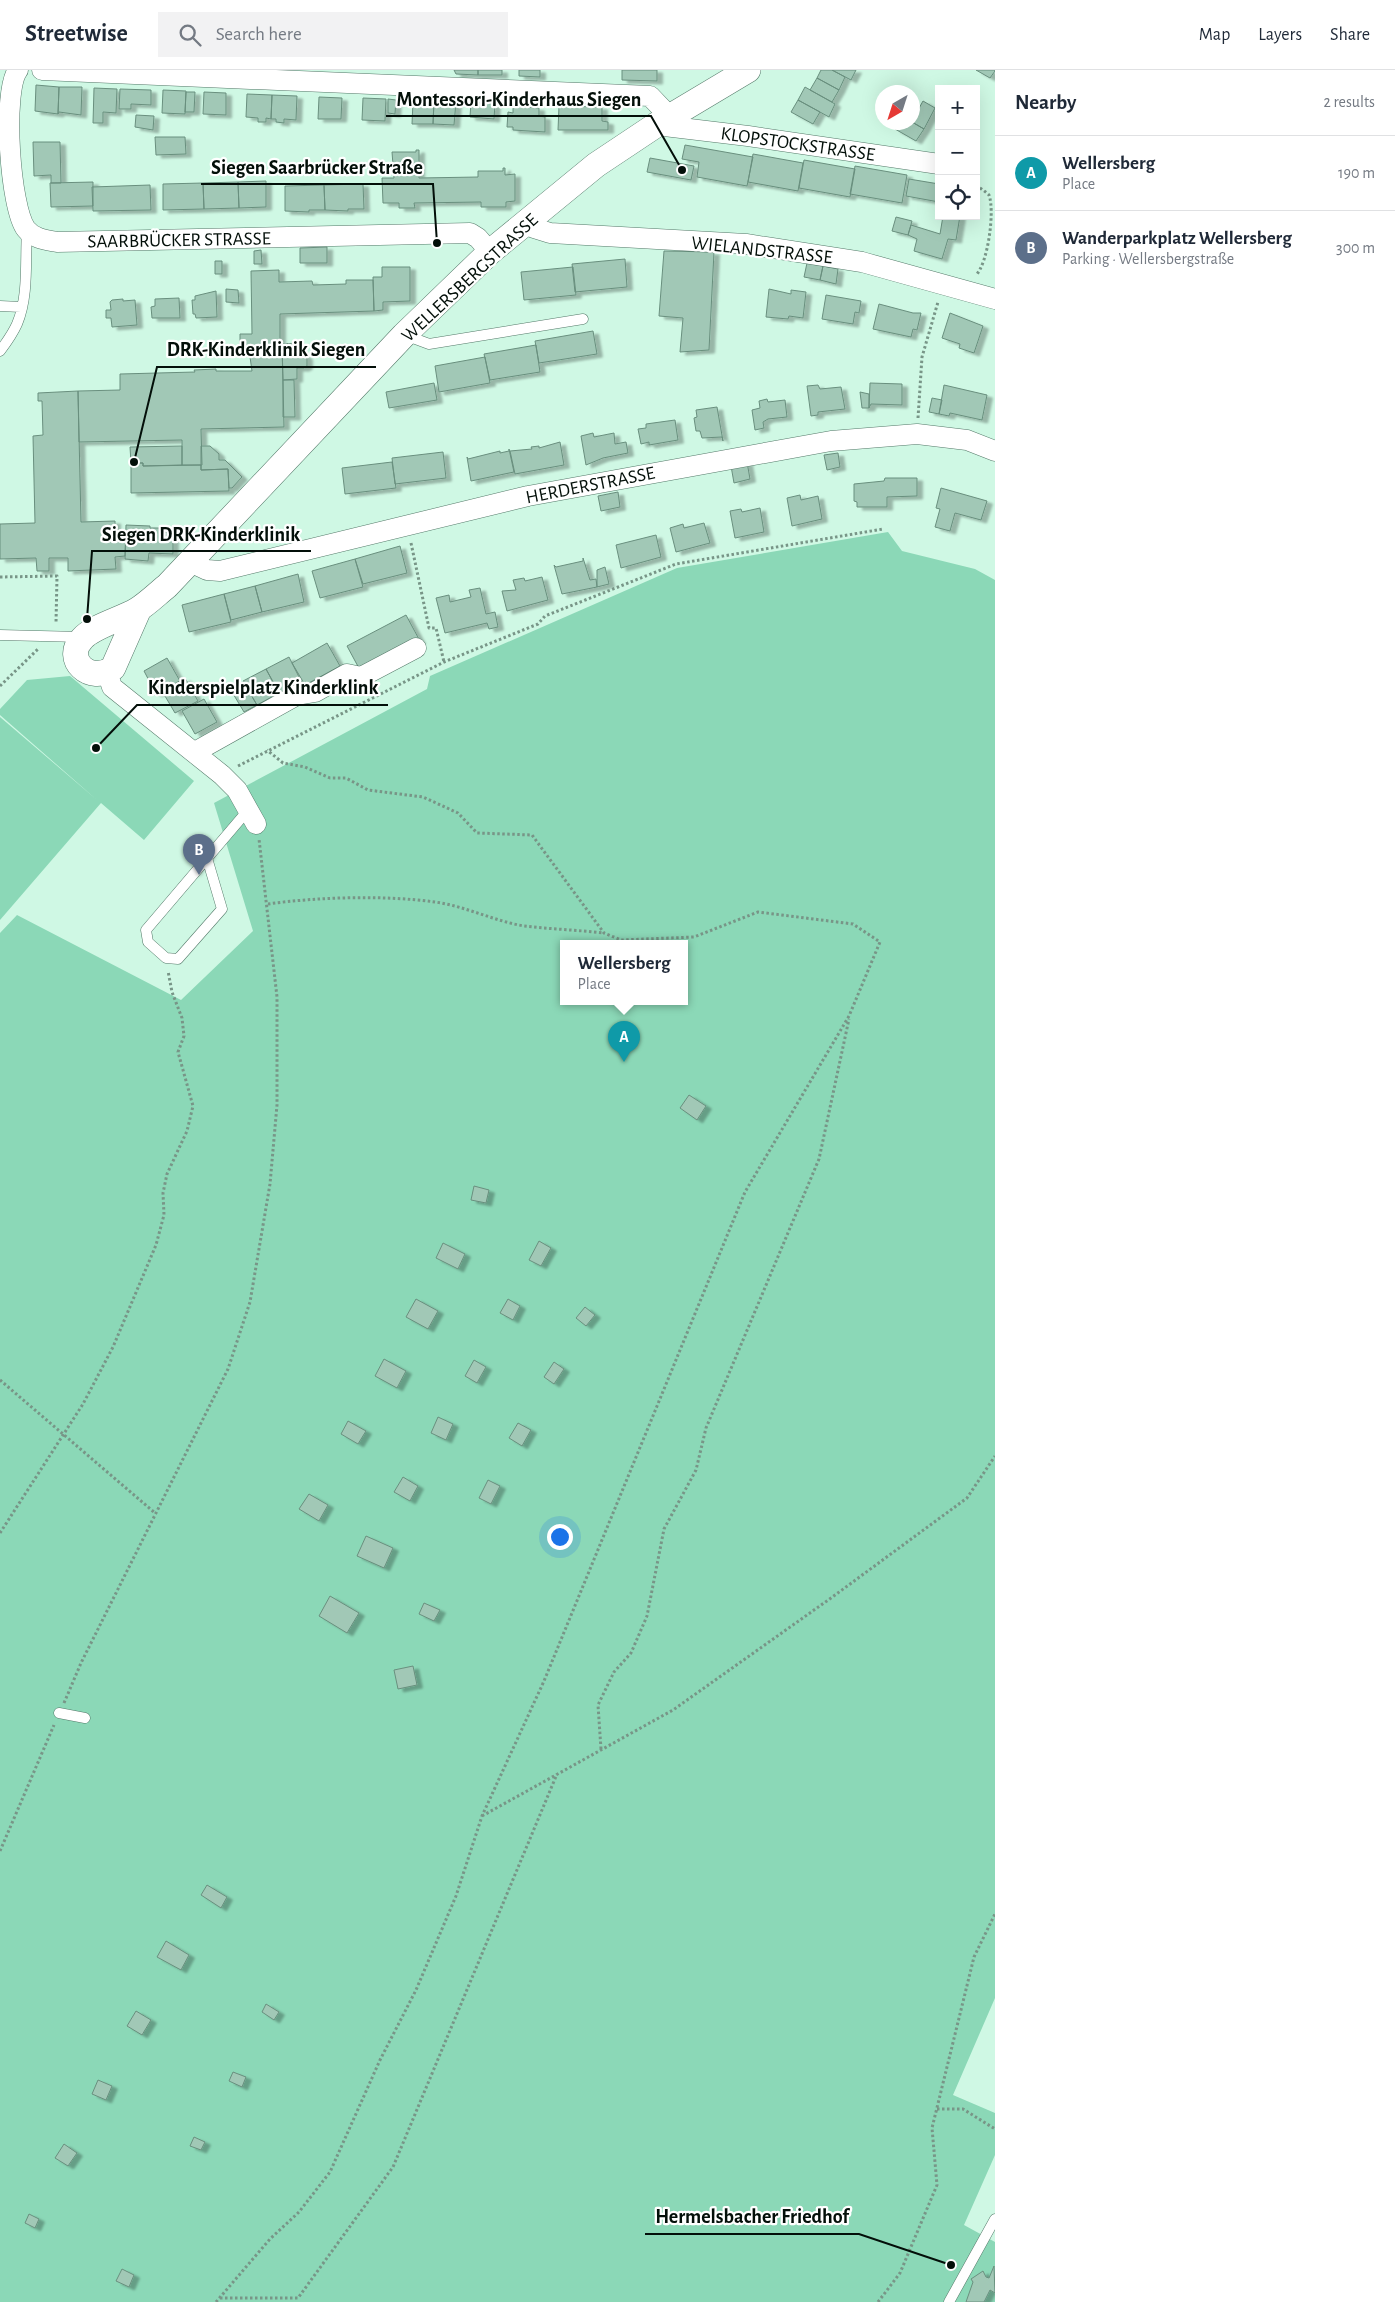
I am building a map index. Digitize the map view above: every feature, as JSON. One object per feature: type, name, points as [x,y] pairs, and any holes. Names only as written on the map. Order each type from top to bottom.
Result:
[{"type":"street","points":[[18,70],[12,86],[10,135],[16,203],[26,230]]},
{"type":"street","points":[[42,70],[434,78],[650,96],[663,121]]},
{"type":"street","name":"WELLERSBERGSTRASSE","points":[[83,637],[139,609],[190,562],[404,335],[490,252],[596,165],[663,121],[748,70]]},
{"type":"street","name":"KLOPSTOCKSTRASSE","points":[[663,121],[748,136],[935,163]]},
{"type":"street","name":"WIELANDSTRASSE","points":[[527,222],[534,228],[550,233],[746,244],[862,262],[995,299]]},
{"type":"street","name":"SAARBRÜCKER STRASSE","points":[[26,230],[34,236],[57,242],[470,233],[478,238],[490,252]]},
{"type":"street","name":"HERDERSTRASSE","points":[[190,562],[207,570],[220,571],[528,496],[623,477],[831,441],[917,434],[967,440],[995,451]]},
{"type":"street","name":"WELLERSBERGSTRASSE","points":[[107,672],[117,662],[139,609]]},
{"type":"street","points":[[83,637],[76,648],[76,657],[81,667],[96,674],[107,672],[112,687],[222,775],[237,790],[252,816]]},
{"type":"street","points":[[195,752],[297,696],[315,692],[346,674],[361,677],[416,648]]},
{"type":"lane","points":[[0,351],[17,324],[22,307],[26,279],[26,230]]},
{"type":"lane","points":[[0,306],[22,307]]},
{"type":"lane","points":[[404,335],[429,344],[583,318]]},
{"type":"lane","points":[[0,635],[56,638],[83,637]]},
{"type":"lane","points":[[207,858],[222,908],[178,959],[166,958],[148,942],[146,930],[207,858],[252,816]]},
{"type":"lane","points":[[59,1713],[85,1718]]},
{"type":"lane","points":[[949,2302],[995,2219]]},
{"type":"path","points":[[917,434],[922,357],[943,284],[972,280],[983,268],[990,240],[993,208],[988,195],[980,188]]},
{"type":"path","points":[[408,525],[429,628],[436,628],[444,662]]},
{"type":"path","points":[[222,775],[267,750],[444,662],[538,624],[545,616],[676,564],[883,529]]},
{"type":"path","points":[[0,577],[57,576],[56,621]]},
{"type":"path","points":[[0,686],[35,651],[56,638]]},
{"type":"path","points":[[267,750],[283,763],[305,767],[330,778],[346,778],[368,790],[422,797],[458,813],[477,833],[532,835],[604,933]]},
{"type":"path","points":[[0,1851],[81,1663],[228,1369],[250,1302],[270,1184],[277,1105],[277,997],[268,904],[252,816]]},
{"type":"path","points":[[216,2302],[270,2239],[299,2212],[330,2172],[380,2060],[416,1990],[456,1896],[482,1816],[544,1681],[745,1192],[849,1016],[880,942],[853,924],[758,912],[694,937],[621,940],[604,933],[523,926],[436,902],[311,898],[268,904]]},
{"type":"path","points":[[0,1533],[64,1434],[113,1347],[156,1244],[164,1215],[163,1193],[165,1184],[174,1156],[187,1131],[193,1106],[178,1052],[184,1036],[182,1018],[172,992],[166,958]]},
{"type":"path","points":[[601,1749],[598,1705],[614,1672],[631,1653],[647,1616],[664,1530],[696,1470],[706,1428],[819,1159],[849,1016]]},
{"type":"path","points":[[0,1380],[155,1513]]},
{"type":"path","points":[[482,1816],[673,1710],[892,1554],[967,1498],[995,1456]]},
{"type":"path","points":[[219,2298],[298,2298],[393,2167],[557,1774]]},
{"type":"path","points":[[878,2302],[900,2272],[937,2185],[932,2128],[974,1957],[995,1914]]},
{"type":"path","points":[[937,2109],[963,2108],[995,2129]]},
{"type":"green space","points":[[888,532],[902,551],[975,569],[995,580],[995,1998],[953,2095],[995,2113],[995,2155],[964,2225],[995,2242],[995,2302],[0,2302],[0,933],[17,915],[181,1000],[253,931],[214,803],[427,689],[430,676],[677,568]]},
{"type":"green space","points":[[70,676],[194,781],[144,840],[101,803],[0,920],[0,717],[97,800],[0,715],[0,709],[27,680]]},
{"type":"building","points":[[454,70],[478,70],[478,75],[456,74]]},
{"type":"building","points":[[478,70],[502,70],[502,75],[478,75]]},
{"type":"building","points":[[519,70],[540,70],[540,77],[519,76]]},
{"type":"building","points":[[622,70],[657,70],[657,81],[622,80]]},
{"type":"building","points":[[821,70],[832,70],[845,77],[839,90],[817,78]]},
{"type":"building","points":[[832,70],[856,70],[851,80]]},
{"type":"building","points":[[976,70],[995,70],[995,71],[990,78]]},
{"type":"building","points":[[817,78],[839,90],[832,102],[810,90]]},
{"type":"building","points":[[36,85],[59,87],[58,114],[35,111]]},
{"type":"building","points":[[59,87],[82,87],[81,115],[59,112],[58,114]]},
{"type":"building","points":[[805,87],[835,104],[829,117],[798,100]]},
{"type":"building","points":[[94,88],[117,89],[116,113],[103,112],[103,123],[93,123]]},
{"type":"building","points":[[120,89],[151,90],[151,105],[131,104],[131,109],[119,109]]},
{"type":"building","points":[[163,90],[186,91],[185,114],[162,113]]},
{"type":"building","points":[[186,92],[195,92],[194,112],[185,112]]},
{"type":"building","points":[[204,92],[226,93],[226,115],[203,114]]},
{"type":"building","points":[[247,94],[272,95],[271,119],[266,118],[266,122],[258,122],[258,118],[246,117]]},
{"type":"building","points":[[272,95],[297,96],[296,120],[284,119],[284,123],[271,119]]},
{"type":"building","points":[[319,97],[342,98],[341,119],[318,119]]},
{"type":"building","points":[[363,98],[386,99],[385,121],[362,120]]},
{"type":"building","points":[[388,99],[396,100],[395,114],[388,113]]},
{"type":"building","points":[[798,100],[820,112],[813,124],[791,112]]},
{"type":"building","points":[[413,101],[434,101],[433,124],[412,124]]},
{"type":"building","points":[[434,101],[456,102],[454,125],[433,124]]},
{"type":"building","points":[[923,101],[935,108],[924,129],[920,127],[920,106]]},
{"type":"building","points":[[471,102],[495,104],[494,119],[470,117]]},
{"type":"building","points":[[518,104],[524,104],[525,107],[539,108],[539,116],[545,117],[545,132],[513,130],[513,127],[507,127],[508,112],[513,113],[513,107]]},
{"type":"building","points":[[559,106],[602,107],[602,121],[608,122],[608,130],[558,130]]},
{"type":"building","points":[[136,115],[154,116],[153,130],[135,127]]},
{"type":"building","points":[[920,127],[924,129],[916,141],[897,130],[920,130]]},
{"type":"building","points":[[155,137],[185,137],[186,154],[156,155]]},
{"type":"building","points":[[33,142],[60,142],[61,183],[51,183],[51,175],[34,176]]},
{"type":"building","points":[[685,145],[753,157],[747,186],[697,177],[699,162],[682,159]]},
{"type":"building","points":[[416,150],[419,150],[419,178],[478,177],[478,171],[503,171],[503,168],[505,168],[505,175],[515,174],[515,201],[506,202],[506,207],[481,207],[481,202],[414,203],[415,208],[399,208],[399,203],[383,203],[382,178],[394,178],[392,152],[416,152]]},
{"type":"building","points":[[753,154],[803,163],[798,191],[748,182]]},
{"type":"building","points":[[650,158],[694,166],[691,180],[647,172]]},
{"type":"building","points":[[804,160],[855,169],[850,197],[799,188]]},
{"type":"building","points":[[855,166],[907,175],[902,203],[850,194]]},
{"type":"building","points":[[909,179],[935,183],[935,201],[906,196]]},
{"type":"building","points":[[266,181],[266,207],[239,208],[238,182]]},
{"type":"building","points":[[93,182],[93,206],[51,207],[50,183]]},
{"type":"building","points":[[238,182],[239,208],[204,209],[203,183]]},
{"type":"building","points":[[203,183],[204,209],[163,210],[163,184]]},
{"type":"building","points":[[363,184],[364,209],[348,209],[348,211],[325,210],[324,185]]},
{"type":"building","points":[[150,185],[151,210],[93,211],[92,187]]},
{"type":"building","points":[[324,185],[325,210],[309,210],[309,212],[285,211],[285,186]]},
{"type":"building","points":[[896,217],[912,221],[908,235],[892,231]]},
{"type":"building","points":[[942,220],[959,220],[956,240],[948,239],[942,259],[914,251],[917,239],[908,235],[911,225],[940,234]]},
{"type":"building","points":[[327,247],[327,263],[300,263],[300,248]]},
{"type":"building","points":[[261,250],[262,264],[254,264],[254,251]]},
{"type":"building","points":[[664,251],[714,252],[709,350],[680,352],[683,318],[659,316]]},
{"type":"building","points":[[625,259],[627,287],[575,292],[572,264]]},
{"type":"building","points":[[215,261],[222,261],[222,274],[215,274]]},
{"type":"building","points":[[807,263],[823,266],[820,280],[804,277]]},
{"type":"building","points":[[823,266],[838,269],[836,284],[820,280]]},
{"type":"building","points":[[382,267],[410,267],[410,301],[383,302],[383,310],[374,311],[373,277],[382,277]]},
{"type":"building","points":[[573,267],[576,295],[524,300],[521,272]]},
{"type":"building","points":[[279,270],[279,282],[312,281],[313,285],[346,284],[346,280],[373,280],[374,311],[280,314],[280,351],[240,349],[240,334],[252,334],[251,271]]},
{"type":"building","points":[[226,289],[238,290],[239,303],[226,302]]},
{"type":"building","points":[[769,289],[791,294],[791,290],[806,292],[803,318],[789,316],[788,319],[766,317]]},
{"type":"building","points":[[216,291],[217,317],[196,318],[195,314],[193,314],[192,300],[195,300],[195,296]]},
{"type":"building","points":[[826,295],[861,301],[859,313],[855,312],[853,324],[822,319]]},
{"type":"building","points":[[179,298],[180,318],[152,318],[151,307],[155,306],[155,299]]},
{"type":"building","points":[[123,299],[123,301],[135,300],[137,325],[112,327],[111,318],[106,318],[106,310],[111,310],[110,302],[112,300]]},
{"type":"building","points":[[879,304],[913,313],[921,313],[917,330],[913,329],[911,337],[873,329]]},
{"type":"building","points":[[950,313],[983,326],[974,353],[959,348],[960,344],[942,338]]},
{"type":"building","points":[[593,331],[597,354],[539,363],[535,341]]},
{"type":"building","points":[[297,343],[297,355],[304,354],[307,357],[307,366],[297,368],[297,379],[283,380],[282,344]]},
{"type":"building","points":[[280,344],[282,344],[284,427],[201,429],[202,465],[182,465],[182,440],[79,442],[78,391],[120,390],[120,374],[195,372],[194,370],[216,369],[216,371],[252,371],[250,357],[262,357],[262,351],[280,351]]},
{"type":"building","points":[[536,345],[540,372],[490,380],[484,354]]},
{"type":"building","points":[[485,357],[490,383],[439,392],[435,366]]},
{"type":"building","points":[[283,380],[294,380],[295,417],[283,417]]},
{"type":"building","points":[[434,383],[437,400],[389,408],[386,392]]},
{"type":"building","points":[[870,383],[902,384],[902,405],[871,404],[869,408]]},
{"type":"building","points":[[818,385],[820,389],[841,387],[845,409],[818,412],[818,415],[811,416],[807,386]]},
{"type":"building","points":[[944,385],[987,395],[982,420],[950,413],[949,416],[939,414]]},
{"type":"building","points":[[78,391],[81,522],[115,521],[115,531],[126,531],[125,556],[115,557],[116,569],[68,571],[68,558],[49,558],[49,571],[37,571],[36,558],[0,559],[0,524],[35,523],[33,436],[43,435],[42,401],[38,401],[38,393]]},
{"type":"building","points":[[860,392],[869,394],[869,408],[862,408]]},
{"type":"building","points":[[932,398],[942,400],[939,414],[929,412]]},
{"type":"building","points":[[767,399],[768,402],[785,400],[787,417],[768,419],[763,422],[764,428],[755,430],[752,410],[760,408],[759,401]]},
{"type":"building","points":[[717,407],[723,441],[722,437],[702,438],[700,431],[696,431],[694,418],[697,417],[696,410]]},
{"type":"building","points":[[675,420],[678,440],[649,445],[649,442],[641,444],[638,429],[646,428],[646,424]]},
{"type":"building","points":[[593,433],[594,437],[614,433],[615,444],[626,442],[628,453],[603,458],[586,465],[581,436]]},
{"type":"building","points":[[560,442],[564,465],[515,474],[510,451],[532,449],[531,447],[539,446],[539,448]]},
{"type":"building","points":[[182,446],[182,465],[143,466],[143,463],[131,463],[130,447]]},
{"type":"building","points":[[201,446],[210,446],[219,454],[219,460],[225,460],[242,477],[232,488],[229,488],[228,469],[201,470]]},
{"type":"building","points":[[509,449],[514,472],[471,481],[467,457],[468,459],[500,451],[500,453],[509,451]]},
{"type":"building","points":[[443,452],[446,478],[395,484],[392,458]]},
{"type":"building","points":[[838,453],[840,467],[827,470],[824,455]]},
{"type":"building","points":[[392,462],[396,488],[345,494],[342,468]]},
{"type":"building","points":[[747,462],[750,479],[734,483],[731,466]]},
{"type":"building","points":[[131,463],[143,463],[143,466],[201,465],[201,470],[228,469],[229,491],[131,493]]},
{"type":"building","points":[[885,478],[917,478],[917,496],[887,497],[887,507],[857,507],[857,502],[854,501],[854,484],[884,481]]},
{"type":"building","points":[[941,488],[987,501],[981,520],[955,513],[950,531],[935,527],[940,509],[936,508]]},
{"type":"building","points":[[618,492],[620,507],[601,511],[598,496]]},
{"type":"building","points":[[800,495],[801,500],[818,496],[822,519],[792,526],[787,498]]},
{"type":"building","points":[[760,508],[764,532],[735,538],[730,511],[741,509],[742,512]]},
{"type":"building","points":[[704,523],[710,543],[676,552],[670,528],[683,524],[684,528]]},
{"type":"building","points":[[126,525],[150,526],[150,528],[161,528],[161,532],[173,533],[173,554],[149,553],[148,561],[125,559]]},
{"type":"building","points":[[656,535],[661,557],[621,568],[616,545]]},
{"type":"building","points":[[400,546],[407,573],[363,584],[355,559]]},
{"type":"building","points":[[583,558],[590,580],[596,579],[597,587],[562,594],[554,565],[556,567],[583,561]]},
{"type":"building","points":[[355,559],[363,587],[320,598],[312,571]]},
{"type":"building","points":[[605,567],[609,584],[597,587],[597,570]]},
{"type":"building","points":[[298,574],[304,602],[262,612],[255,586]]},
{"type":"building","points":[[542,577],[548,600],[507,611],[502,591],[516,590],[513,580],[524,578],[525,581]]},
{"type":"building","points":[[255,586],[262,612],[231,620],[224,594]]},
{"type":"building","points":[[480,588],[486,614],[495,612],[498,627],[489,629],[487,623],[445,633],[436,598],[449,595],[450,602],[471,597],[469,590]]},
{"type":"building","points":[[224,594],[231,622],[189,632],[182,605]]},
{"type":"building","points":[[406,615],[420,641],[361,672],[347,646]]},
{"type":"building","points":[[327,643],[340,666],[305,685],[292,663]]},
{"type":"building","points":[[289,657],[301,681],[279,693],[266,669]]},
{"type":"building","points":[[167,658],[180,681],[156,694],[144,671]]},
{"type":"building","points":[[266,669],[279,693],[257,705],[243,681]]},
{"type":"building","points":[[185,678],[198,701],[175,713],[162,691]]},
{"type":"building","points":[[245,685],[257,705],[244,712],[232,692]]},
{"type":"building","points":[[204,699],[217,722],[195,734],[182,711]]},
{"type":"building","points":[[689,1095],[706,1106],[697,1120],[680,1108]]},
{"type":"building","points":[[474,1186],[489,1190],[486,1203],[471,1200]]},
{"type":"building","points":[[539,1241],[551,1248],[541,1266],[529,1260]]},
{"type":"building","points":[[443,1243],[465,1254],[458,1269],[436,1258]]},
{"type":"building","points":[[416,1299],[438,1311],[428,1329],[406,1317]]},
{"type":"building","points":[[508,1299],[520,1306],[513,1320],[500,1313]]},
{"type":"building","points":[[585,1307],[595,1315],[586,1326],[576,1318]]},
{"type":"building","points":[[384,1359],[406,1371],[397,1388],[375,1376]]},
{"type":"building","points":[[474,1360],[486,1367],[477,1383],[465,1376]]},
{"type":"building","points":[[554,1362],[564,1369],[554,1384],[544,1377]]},
{"type":"building","points":[[438,1417],[453,1424],[446,1440],[431,1433]]},
{"type":"building","points":[[348,1421],[366,1431],[358,1444],[341,1434]]},
{"type":"building","points":[[518,1423],[531,1430],[522,1446],[509,1438]]},
{"type":"building","points":[[403,1477],[418,1486],[410,1501],[394,1492]]},
{"type":"building","points":[[488,1480],[500,1486],[491,1504],[479,1498]]},
{"type":"building","points":[[309,1494],[328,1505],[319,1521],[299,1509]]},
{"type":"building","points":[[366,1536],[393,1548],[384,1568],[357,1556]]},
{"type":"building","points":[[330,1596],[359,1613],[347,1633],[319,1616]]},
{"type":"building","points":[[424,1603],[440,1610],[434,1621],[419,1614]]},
{"type":"building","points":[[413,1666],[417,1685],[398,1689],[394,1670]]},
{"type":"building","points":[[207,1885],[227,1897],[221,1908],[201,1895]]},
{"type":"building","points":[[166,1941],[189,1955],[181,1970],[157,1957]]},
{"type":"building","points":[[266,2004],[279,2012],[274,2020],[262,2012]]},
{"type":"building","points":[[136,2011],[151,2020],[142,2035],[127,2026]]},
{"type":"building","points":[[233,2072],[246,2077],[242,2087],[229,2081]]},
{"type":"building","points":[[98,2080],[112,2086],[106,2100],[92,2094]]},
{"type":"building","points":[[194,2137],[205,2142],[201,2150],[190,2146]]},
{"type":"building","points":[[64,2144],[77,2153],[68,2166],[55,2158]]},
{"type":"building","points":[[29,2214],[39,2219],[35,2228],[25,2223]]},
{"type":"building","points":[[994,2266],[995,2293],[990,2290],[984,2302],[966,2302],[973,2282],[971,2279],[983,2271],[986,2277],[989,2278]]},
{"type":"building","points":[[122,2269],[134,2275],[129,2287],[116,2281]]},
{"type":"place","name":"Montessori-Kinderhaus Siegen","points":[[682,170]]},
{"type":"place","name":"Siegen Saarbrücker Straße","points":[[437,243]]},
{"type":"place","name":"DRK-Kinderklinik Siegen","points":[[134,462]]},
{"type":"place","name":"Siegen DRK-Kinderklinik","points":[[87,619]]},
{"type":"place","name":"Kinderspielplatz Kinderklink","points":[[96,748]]},
{"type":"place","name":"Wanderparkplatz Wellersberg","points":[[199,875]]},
{"type":"place","name":"Wellersberg","points":[[624,1062]]},
{"type":"place","name":"Hermelsbacher Friedhof","points":[[951,2265]]}]
